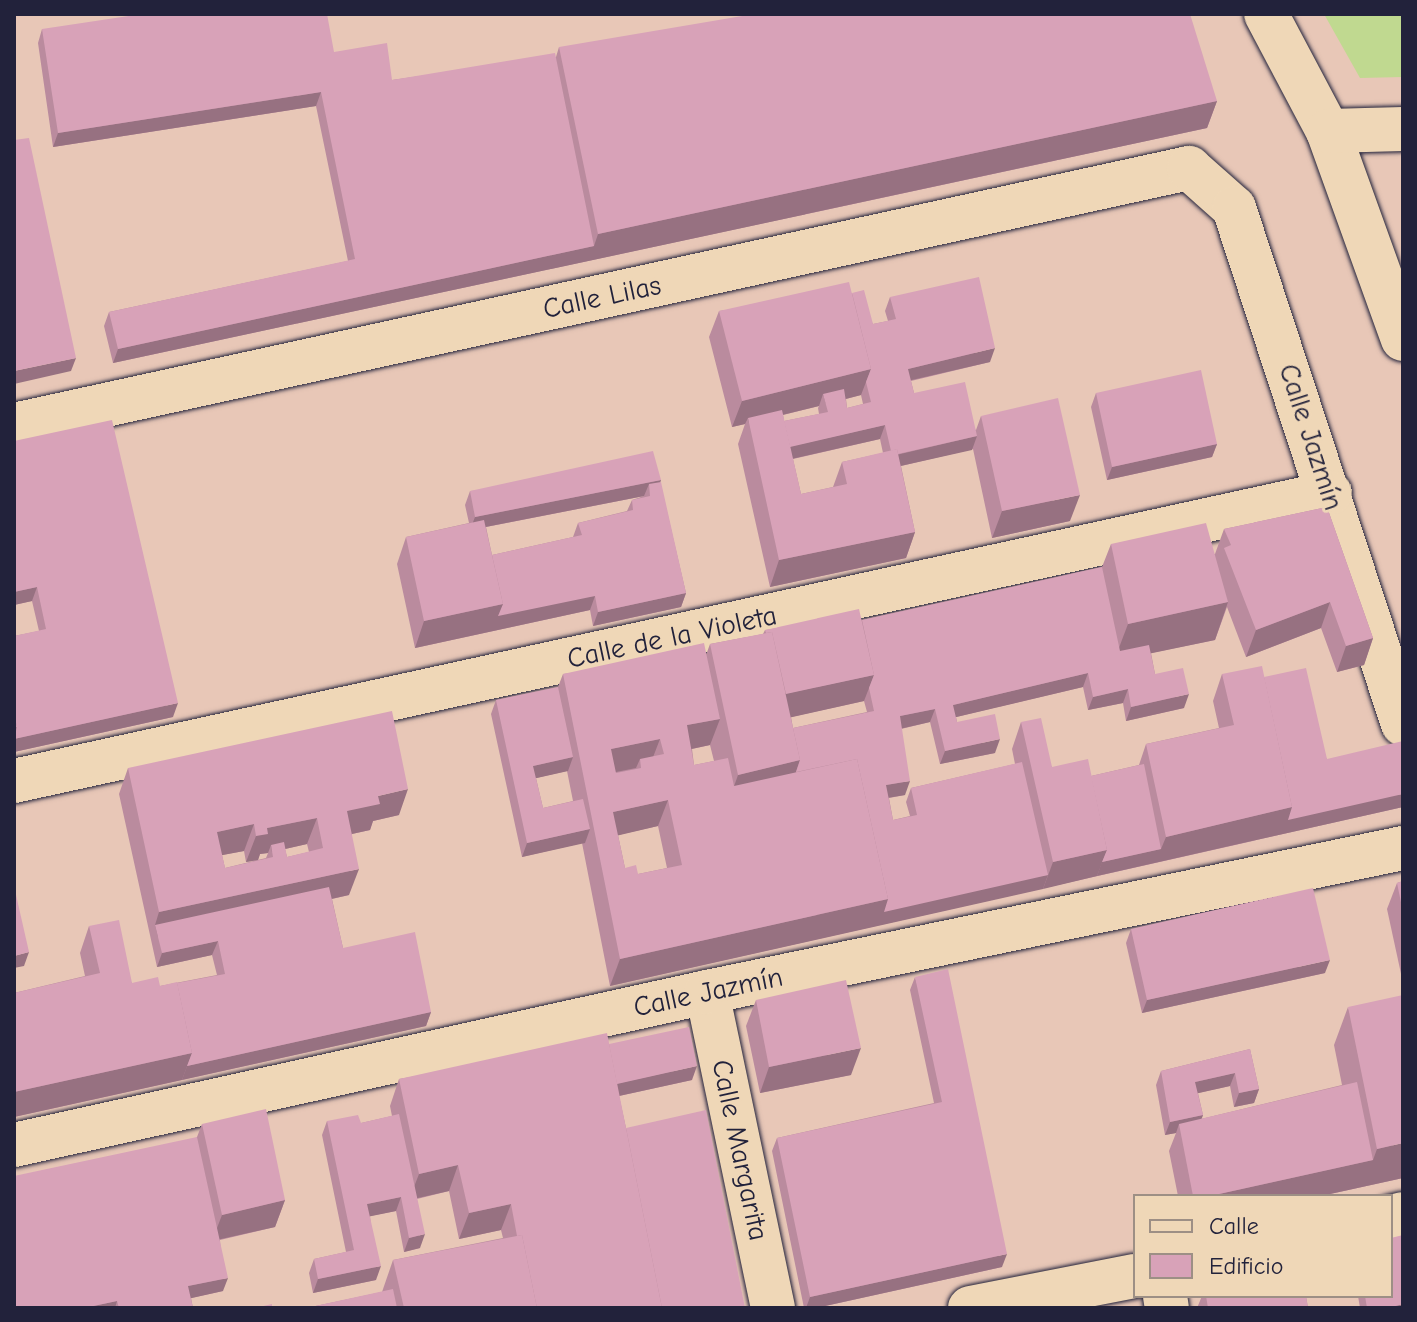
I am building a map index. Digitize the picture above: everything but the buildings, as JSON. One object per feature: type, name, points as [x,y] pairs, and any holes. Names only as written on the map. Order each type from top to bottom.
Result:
[{"type":"street","points":[[1266,14],[1328,131],[1403,339]]},
{"type":"street","points":[[1328,131],[1403,129]]},
{"type":"street","name":"Calle Lilas","points":[[14,425],[1189,168]]},
{"type":"street","name":"Calle Jazmín","points":[[1189,168],[1234,208],[1330,493],[1403,724]]},
{"type":"street","name":"Calle de la Violeta","points":[[14,781],[1330,493]]},
{"type":"street","name":"Calle Jazmín","points":[[14,1145],[707,992],[1403,848]]},
{"type":"street","name":"Calle Margarita","points":[[707,992],[773,1308]]},
{"type":"street","points":[[970,1308],[1133,1276]]},
{"type":"green space","points":[[1324,14],[1403,14],[1403,77],[1360,78]]}]
